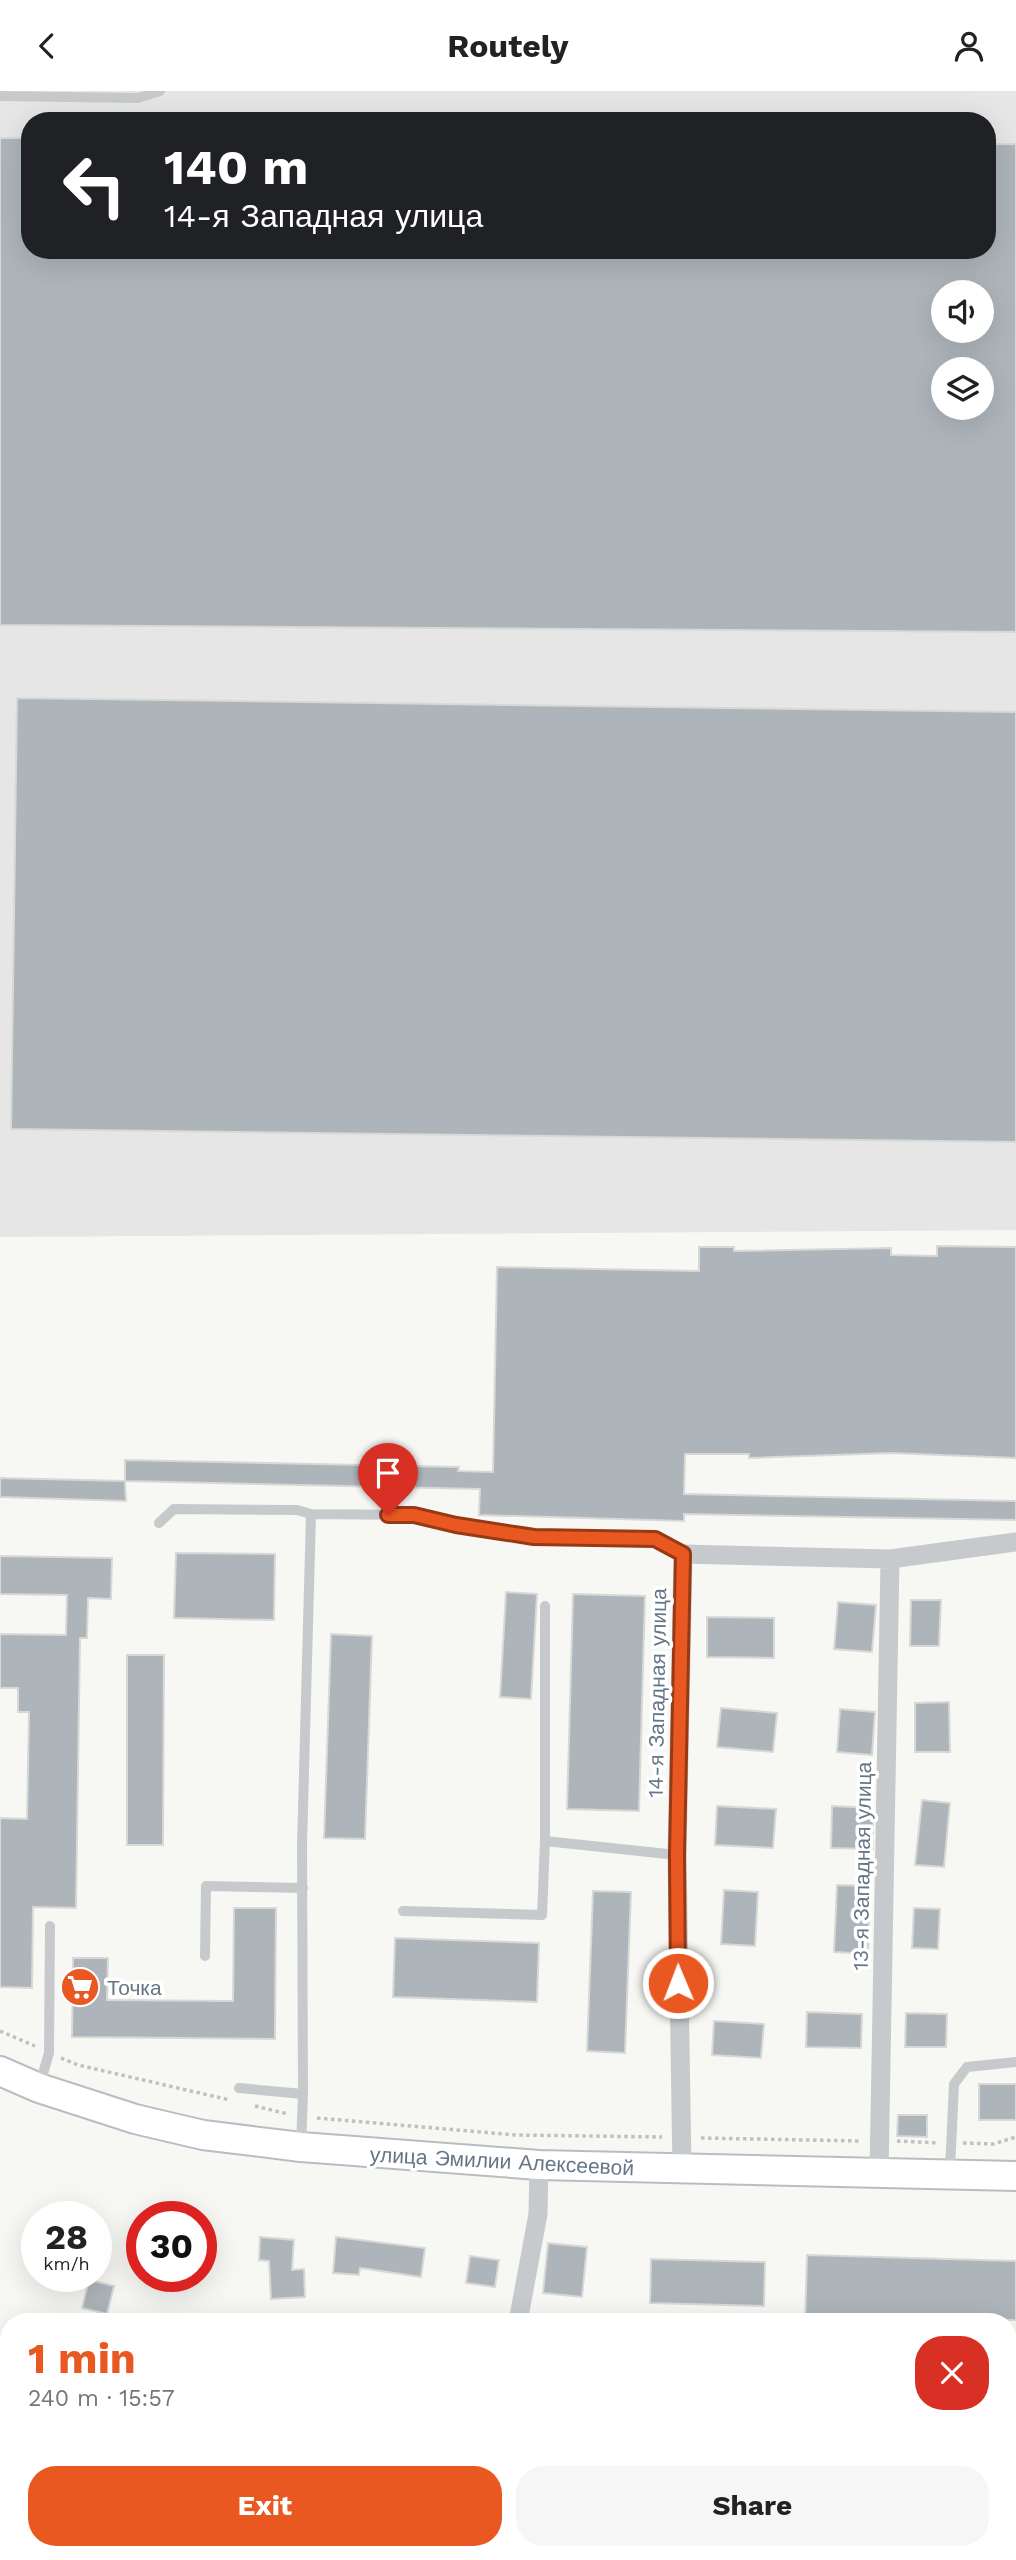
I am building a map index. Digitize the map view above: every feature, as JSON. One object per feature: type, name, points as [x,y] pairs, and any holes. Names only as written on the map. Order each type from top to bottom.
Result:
[{"type":"street","points":[[683,1554],[890,1559],[1016,1542]]},
{"type":"street","name":"14-я Западная улица","points":[[681,2170],[677,1855],[683,1554]]},
{"type":"street","name":"13-я Западная улица","points":[[879,2174],[890,1559]]},
{"type":"street","name":"улица Эмилии Алексеевой","points":[[0,2071],[39,2088],[135,2119],[204,2135],[301,2147],[539,2165],[1016,2176]]},
{"type":"street","points":[[520,2313],[538,2214],[539,2165]]},
{"type":"lane","points":[[0,96],[138,98],[160,91]]},
{"type":"lane","points":[[159,1523],[173,1509],[414,1515],[456,1525],[534,1537],[655,1539],[683,1554]]},
{"type":"lane","points":[[301,2147],[311,1514]]},
{"type":"lane","points":[[402,1911],[542,1915],[545,1841],[545,1606]]},
{"type":"lane","points":[[545,1841],[677,1855]]},
{"type":"lane","points":[[205,1956],[206,1886],[303,1888]]},
{"type":"lane","points":[[39,2088],[49,2053],[50,1926]]},
{"type":"lane","points":[[950,2175],[954,2084],[967,2067],[1016,2062]]},
{"type":"lane","points":[[239,2088],[303,2094]]},
{"type":"path","points":[[0,2031],[78,2065],[236,2101]]},
{"type":"path","points":[[249,2105],[302,2117],[516,2135],[993,2144],[1016,2137]]},
{"type":"shaded area","points":[[0,91],[1016,91],[1016,1230],[0,1237]]},
{"type":"building","points":[[0,138],[21,138],[21,259],[996,259],[996,144],[1016,144],[1016,632],[0,625]]},
{"type":"building","points":[[17,698],[1016,712],[1016,1142],[11,1129]]},
{"type":"building","points":[[937,1246],[1016,1247],[1016,1458],[891,1453],[749,1458],[749,1454],[685,1454],[684,1494],[1016,1501],[1016,1520],[684,1514],[684,1521],[479,1515],[480,1489],[125,1481],[125,1460],[459,1467],[458,1471],[493,1472],[497,1267],[699,1271],[699,1247],[734,1247],[734,1251],[891,1248],[891,1255],[937,1256]]},
{"type":"building","points":[[0,1478],[125,1481],[126,1501],[0,1497]]},
{"type":"building","points":[[176,1553],[275,1554],[274,1620],[174,1618]]},
{"type":"building","points":[[0,1556],[112,1558],[111,1599],[88,1598],[87,1638],[80,1638],[76,1908],[33,1907],[32,1988],[0,1987],[0,1818],[27,1819],[29,1712],[18,1712],[18,1688],[0,1688],[0,1634],[66,1635],[67,1595],[0,1594]]},
{"type":"building","points":[[506,1592],[537,1594],[531,1699],[500,1697]]},
{"type":"building","points":[[573,1594],[645,1596],[639,1811],[567,1809]]},
{"type":"building","points":[[911,1600],[941,1600],[939,1646],[910,1646]]},
{"type":"building","points":[[838,1602],[876,1605],[872,1652],[834,1649]]},
{"type":"building","points":[[707,1617],[774,1618],[774,1658],[707,1657]]},
{"type":"building","points":[[331,1634],[372,1636],[365,1839],[324,1838]]},
{"type":"building","points":[[127,1655],[164,1655],[163,1845],[127,1845]]},
{"type":"building","points":[[949,1702],[950,1752],[915,1752],[915,1703]]},
{"type":"building","points":[[721,1708],[777,1713],[773,1752],[717,1747]]},
{"type":"building","points":[[840,1709],[875,1712],[872,1755],[837,1752]]},
{"type":"building","points":[[922,1800],[950,1803],[944,1867],[915,1865]]},
{"type":"building","points":[[717,1806],[776,1809],[773,1848],[715,1845]]},
{"type":"building","points":[[832,1806],[873,1808],[873,1849],[831,1848]]},
{"type":"building","points":[[837,1885],[870,1886],[868,1954],[834,1952]]},
{"type":"building","points":[[724,1890],[758,1892],[755,1946],[721,1944]]},
{"type":"building","points":[[593,1891],[631,1892],[625,2053],[587,2051]]},
{"type":"building","points":[[234,1908],[276,1908],[275,2039],[72,2037],[73,1958],[108,1958],[107,2000],[233,2001]]},
{"type":"building","points":[[914,1908],[940,1909],[938,1949],[912,1948]]},
{"type":"building","points":[[395,1938],[539,1943],[537,2002],[393,1997]]},
{"type":"building","points":[[807,2012],[862,2014],[861,2048],[806,2047]]},
{"type":"building","points":[[906,2013],[947,2014],[946,2047],[905,2047]]},
{"type":"building","points":[[714,2021],[764,2024],[761,2058],[712,2055]]},
{"type":"building","points":[[979,2084],[1016,2084],[1016,2120],[979,2120]]},
{"type":"building","points":[[898,2115],[927,2115],[927,2137],[897,2136]]},
{"type":"building","points":[[260,2237],[294,2240],[292,2270],[304,2269],[305,2297],[271,2299],[269,2261],[259,2260]]},
{"type":"building","points":[[336,2237],[425,2248],[421,2277],[360,2268],[359,2275],[333,2273]]},
{"type":"building","points":[[548,2243],[587,2247],[582,2297],[543,2293]]},
{"type":"building","points":[[807,2255],[1016,2261],[1016,2313],[805,2313]]},
{"type":"building","points":[[470,2256],[499,2260],[495,2287],[466,2283]]},
{"type":"building","points":[[651,2259],[765,2262],[764,2306],[650,2303]]},
{"type":"building","points":[[114,2286],[107,2313],[82,2308],[86,2292],[112,2292]]},
{"type":"place","name":"Точка","points":[[80,1987]]},
{"type":"route","points":[[388,1515],[414,1515],[456,1525],[534,1537],[655,1539],[683,1554],[677,1855],[678,1983]]}]
